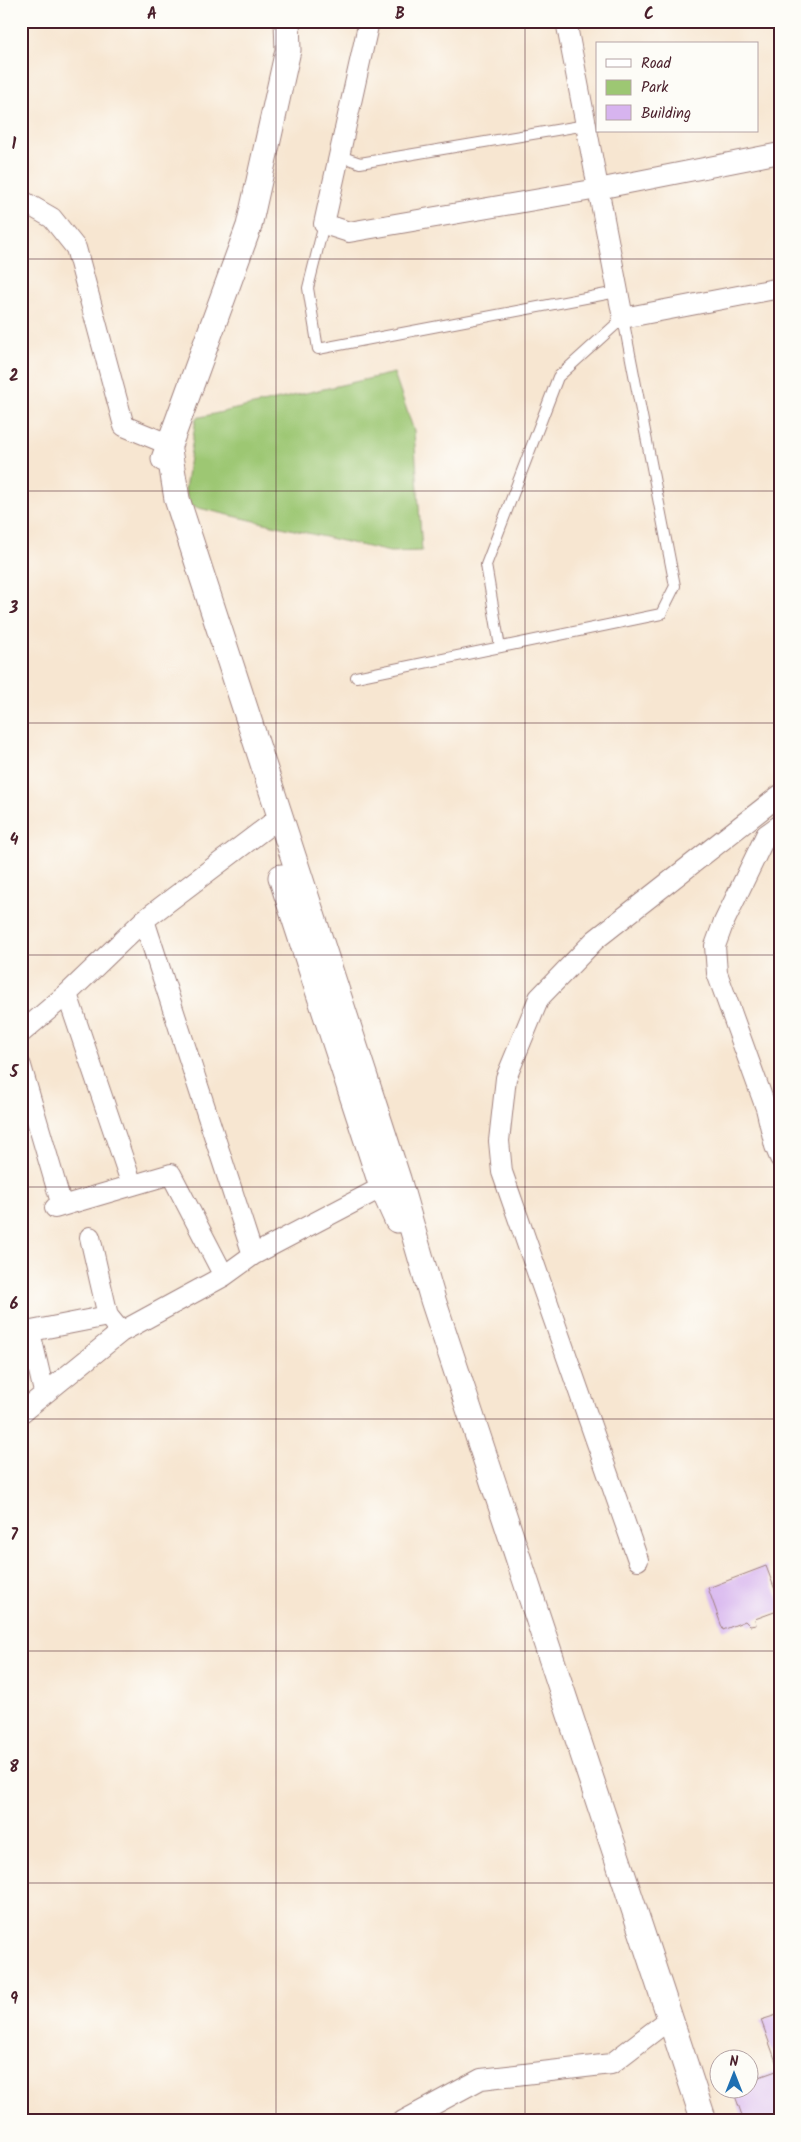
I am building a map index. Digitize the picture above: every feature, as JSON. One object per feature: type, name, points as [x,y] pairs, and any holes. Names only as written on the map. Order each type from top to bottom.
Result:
[{"type":"street","points":[[287,21],[288,50],[249,226],[168,444],[177,499],[273,823],[390,1183],[433,1300],[704,2121]]},
{"type":"street","points":[[369,21],[324,224],[349,232],[598,189],[780,154]]},
{"type":"street","points":[[566,21],[622,318],[780,288]]},
{"type":"street","points":[[21,200],[52,218],[76,248],[124,426],[168,444]]},
{"type":"street","points":[[638,1560],[502,1172],[499,1141],[506,1078],[538,998],[595,940],[780,795]]},
{"type":"street","points":[[21,1033],[67,994],[144,920],[273,823]]},
{"type":"street","points":[[780,825],[766,835],[723,924],[715,946],[717,973],[766,1108],[775,1146],[780,1158]]},
{"type":"street","points":[[144,920],[253,1255]]},
{"type":"street","points":[[67,994],[132,1185]]},
{"type":"street","points":[[21,1066],[58,1207],[171,1174],[224,1276]]},
{"type":"street","points":[[21,1413],[44,1392],[120,1332],[224,1276],[253,1255],[390,1183]]},
{"type":"street","points":[[90,1237],[108,1316],[120,1332]]},
{"type":"street","points":[[44,1392],[26,1332],[108,1316]]},
{"type":"street","points":[[403,2121],[481,2078],[611,2064],[671,2018]]},
{"type":"lane","points":[[340,156],[360,163],[586,125]]},
{"type":"lane","points":[[324,224],[308,288],[318,348],[618,292]]},
{"type":"lane","points":[[356,676],[661,614],[675,586],[622,318]]},
{"type":"lane","points":[[500,647],[486,565],[558,378],[622,318]]},
{"type":"green space","points":[[394,373],[414,431],[422,551],[390,552],[190,506],[185,490],[196,418]]},
{"type":"building","points":[[766,1566],[780,1603],[780,1610],[755,1619],[756,1625],[750,1626],[745,1621],[723,1630],[708,1588]]},
{"type":"building","points":[[780,2014],[780,2121],[744,2121],[737,2100],[758,2100],[758,2077],[779,2070],[761,2020]]}]
